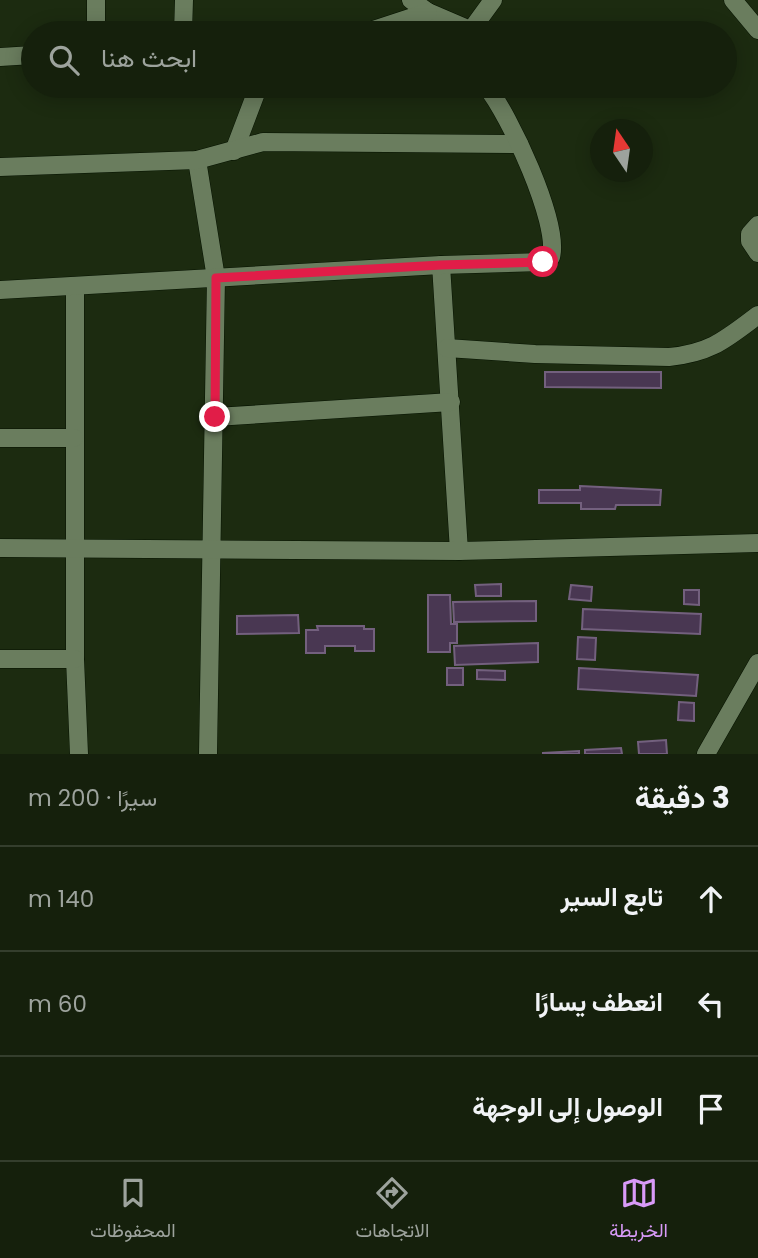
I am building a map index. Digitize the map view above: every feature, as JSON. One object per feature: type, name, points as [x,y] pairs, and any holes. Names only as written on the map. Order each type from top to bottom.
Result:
[{"type":"street","points":[[96,0],[96,21]]},
{"type":"street","points":[[183,21],[184,0]]},
{"type":"street","points":[[411,0],[447,21]]},
{"type":"street","points":[[478,21],[493,0]]},
{"type":"street","points":[[735,3],[758,4]]},
{"type":"street","points":[[735,3],[758,30]]},
{"type":"street","points":[[401,21],[428,12]]},
{"type":"street","points":[[0,57],[21,56]]},
{"type":"street","points":[[234,151],[254,98]]},
{"type":"street","points":[[0,290],[441,265],[543,262],[551,257],[554,248],[544,208],[509,120],[494,98]]},
{"type":"street","points":[[0,167],[197,160],[263,142],[519,144]]},
{"type":"street","points":[[197,160],[216,278],[208,754]]},
{"type":"street","points":[[758,225],[750,234],[750,241],[758,253]]},
{"type":"street","points":[[441,265],[459,551]]},
{"type":"street","points":[[75,286],[75,659],[79,754]]},
{"type":"street","points":[[447,348],[585,356],[689,355],[727,339],[758,315]]},
{"type":"street","points":[[215,417],[451,402]]},
{"type":"street","points":[[0,438],[75,438]]},
{"type":"street","points":[[0,548],[459,551],[758,543]]},
{"type":"street","points":[[0,659],[75,659]]},
{"type":"street","points":[[706,754],[758,663]]},
{"type":"building","points":[[545,372],[661,372],[661,388],[545,387]]},
{"type":"building","points":[[580,486],[661,490],[660,505],[616,505],[615,509],[581,509],[581,503],[539,503],[539,490],[580,490]]},
{"type":"building","points":[[501,584],[501,596],[476,596],[475,585]]},
{"type":"building","points":[[571,585],[592,587],[591,601],[569,599]]},
{"type":"building","points":[[684,590],[699,590],[699,605],[684,604]]},
{"type":"building","points":[[428,595],[450,595],[451,624],[457,624],[457,643],[450,643],[450,652],[428,652]]},
{"type":"building","points":[[536,601],[536,621],[454,622],[453,602]]},
{"type":"building","points":[[583,609],[701,614],[700,634],[582,629]]},
{"type":"building","points":[[298,615],[299,633],[237,634],[237,616]]},
{"type":"building","points":[[317,626],[364,626],[364,629],[374,629],[374,651],[355,651],[355,646],[325,646],[325,653],[306,653],[306,630],[318,630]]},
{"type":"building","points":[[578,637],[596,638],[595,660],[577,659]]},
{"type":"building","points":[[538,643],[538,662],[455,665],[454,646]]},
{"type":"building","points":[[447,668],[463,668],[463,685],[447,685]]},
{"type":"building","points":[[579,668],[698,675],[696,696],[578,689]]},
{"type":"building","points":[[477,670],[505,671],[505,680],[477,679]]},
{"type":"building","points":[[679,702],[694,703],[694,721],[678,720]]},
{"type":"building","points":[[666,740],[667,754],[639,754],[638,742]]},
{"type":"building","points":[[621,748],[622,754],[585,754],[585,750]]},
{"type":"building","points":[[579,751],[579,754],[543,754],[543,753]]},
{"type":"route","points":[[215,417],[216,278],[543,262]]}]
